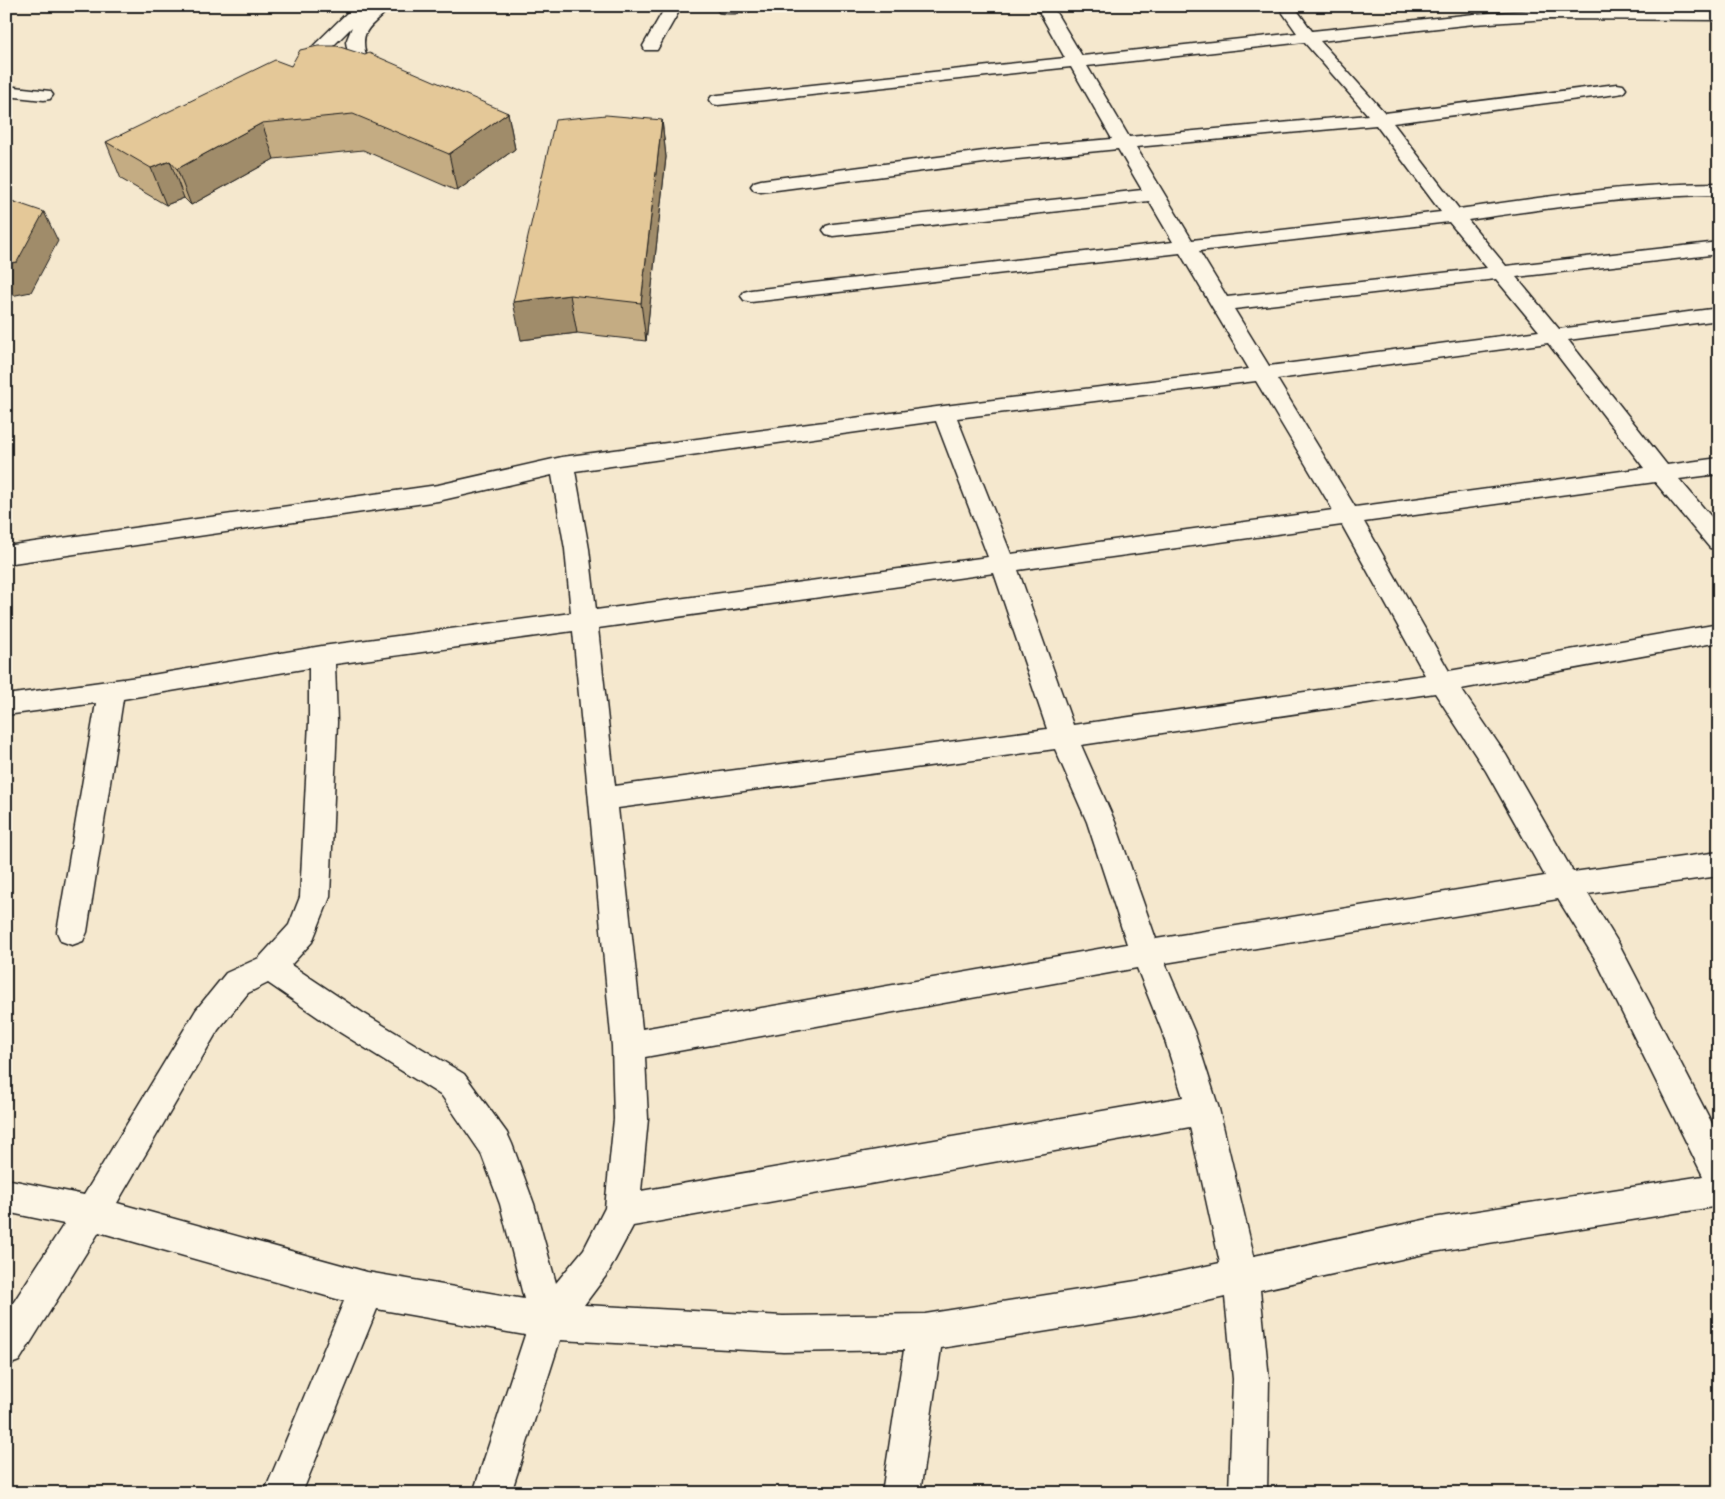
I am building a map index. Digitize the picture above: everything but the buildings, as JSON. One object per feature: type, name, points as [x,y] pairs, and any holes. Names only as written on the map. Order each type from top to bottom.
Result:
[{"type":"street","points":[[364,6],[310,59],[311,73],[326,75],[343,72],[355,66],[358,59],[354,41],[356,33],[382,6]]},
{"type":"street","points":[[652,46],[674,6]]},
{"type":"street","points":[[725,9],[750,6]]},
{"type":"street","points":[[1044,6],[1076,62],[1090,82],[1123,142],[1348,515],[1442,682],[1496,763],[1565,884],[1608,953],[1719,1172]]},
{"type":"street","points":[[1286,6],[1308,37],[1381,119],[1454,216],[1554,336],[1662,475],[1719,542]]},
{"type":"street","points":[[718,100],[1474,19],[1549,14],[1719,15]]},
{"type":"street","points":[[761,186],[1007,154],[1381,119],[1617,89]]},
{"type":"street","points":[[6,92],[44,95]]},
{"type":"street","points":[[751,296],[1454,216],[1608,194],[1667,189],[1719,190]]},
{"type":"street","points":[[833,230],[1156,194]]},
{"type":"street","points":[[1221,304],[1503,274],[1719,248]]},
{"type":"street","points":[[6,555],[438,493],[562,465],[944,413],[1719,314]]},
{"type":"street","points":[[944,413],[1003,564],[1064,737],[1101,822],[1146,954],[1178,1031],[1203,1109],[1241,1276],[1251,1379],[1248,1493]]},
{"type":"street","points":[[492,1493],[548,1320],[596,1261],[622,1211],[631,1119],[628,1046],[585,620],[577,549],[562,465]]},
{"type":"street","points":[[6,705],[111,691],[322,656],[1719,466]]},
{"type":"street","points":[[603,799],[1064,737],[1442,682],[1719,632]]},
{"type":"street","points":[[6,1348],[90,1213],[118,1172],[206,1020],[237,983],[270,967],[301,933],[315,897],[323,722],[322,656]]},
{"type":"street","points":[[72,932],[111,691]]},
{"type":"street","points":[[628,1046],[1146,954],[1565,884],[1719,864]]},
{"type":"street","points":[[270,967],[352,1022],[453,1085],[495,1144],[516,1204],[548,1320]]},
{"type":"street","points":[[622,1211],[1203,1109]]},
{"type":"street","points":[[6,1195],[90,1213],[368,1290],[548,1320],[783,1334],[925,1332],[1136,1299],[1433,1235],[1719,1190]]},
{"type":"street","points":[[283,1493],[368,1290]]},
{"type":"street","points":[[901,1493],[925,1332]]}]
